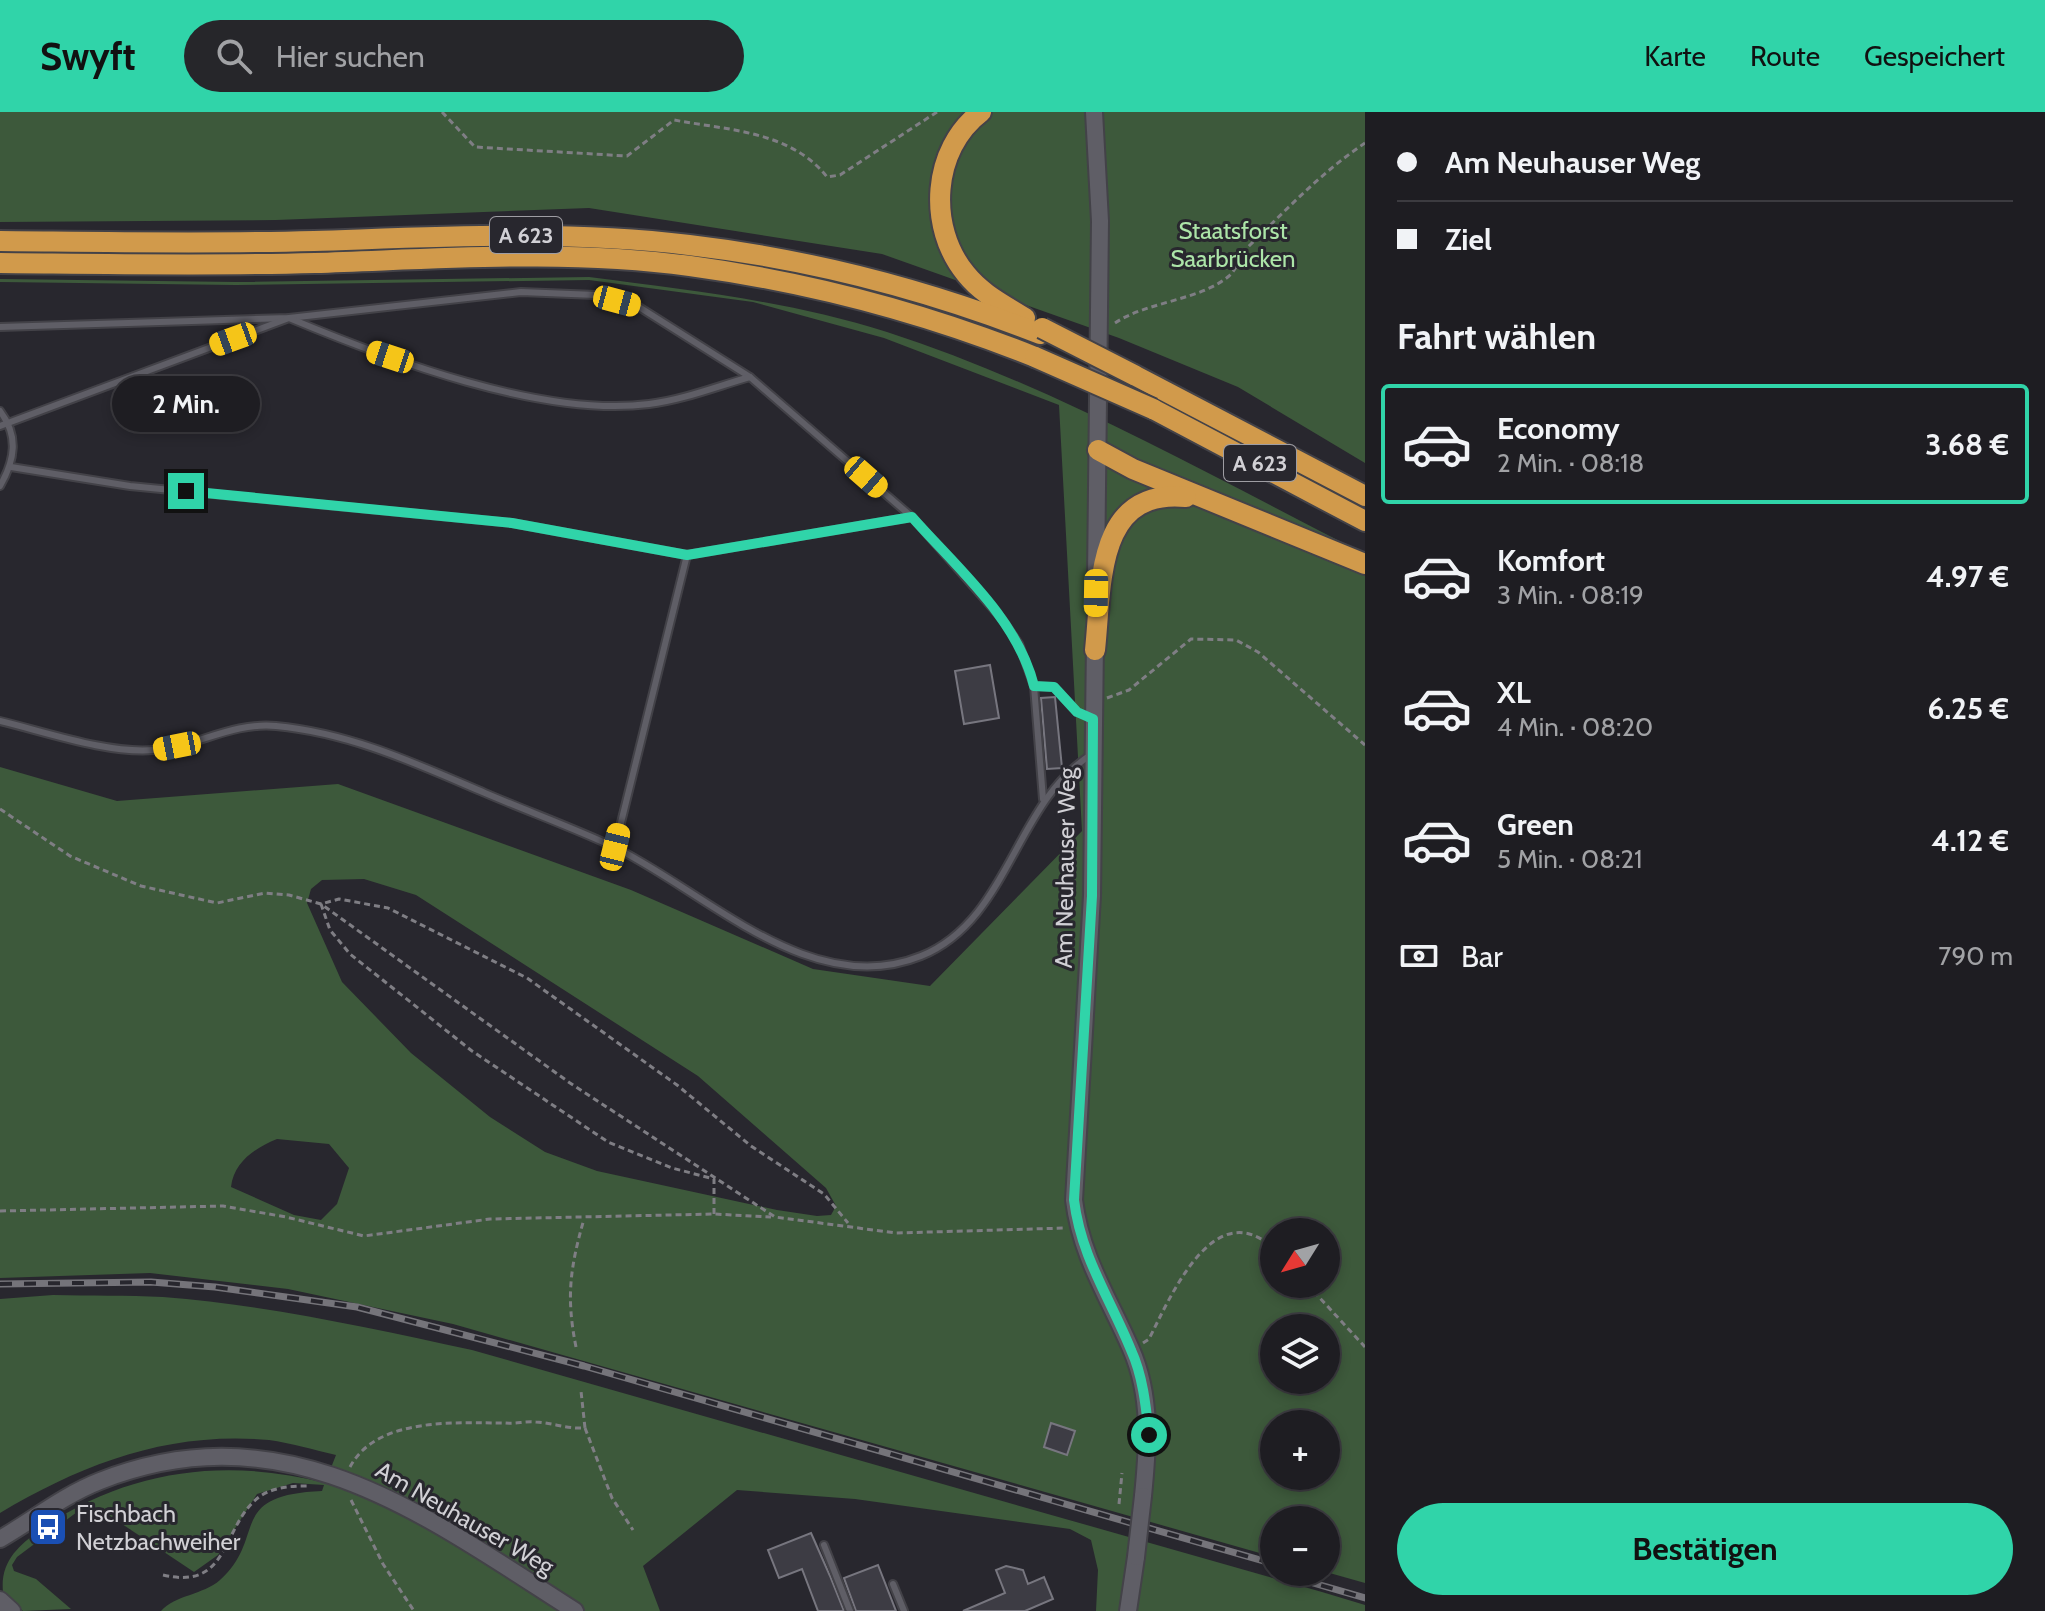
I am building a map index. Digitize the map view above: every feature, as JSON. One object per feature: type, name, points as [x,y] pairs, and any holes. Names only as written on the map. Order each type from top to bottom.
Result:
[{"type":"highway","points":[[981,112],[956,139],[945,161],[940,189],[941,214],[947,240],[966,274],[987,296],[1041,331]]},
{"type":"highway","name":"A 623","points":[[0,241],[199,243],[549,234],[673,243],[773,257],[865,278],[1041,331],[1166,389],[1365,496]]},
{"type":"highway","name":"A 623","points":[[0,263],[199,265],[549,256],[627,260],[770,279],[860,299],[948,325],[1035,357],[1153,409],[1365,521]]},
{"type":"highway","points":[[1098,450],[1210,501],[1365,564]]},
{"type":"highway","points":[[1095,650],[1105,554],[1114,529],[1139,504],[1155,497],[1210,501]]},
{"type":"street","name":"Am Neuhauser Weg","points":[[1094,112],[1100,221],[1092,896],[1074,1167],[1078,1228],[1092,1272],[1132,1351],[1146,1406],[1149,1435],[1128,1611]]},
{"type":"street","name":"Am Neuhauser Weg","points":[[4,1539],[97,1482],[175,1460],[249,1457],[345,1477],[390,1499],[575,1611]]},
{"type":"street","points":[[0,1600],[12,1611]]},
{"type":"lane","points":[[0,327],[289,318],[521,292],[596,295],[639,307],[750,377],[912,517],[1002,619],[1019,644],[1034,686],[1043,799]]},
{"type":"lane","points":[[0,426],[289,318],[363,349],[469,382],[574,404],[650,404],[750,377]]},
{"type":"lane","points":[[0,411],[8,423],[14,449],[11,467],[0,486]]},
{"type":"lane","points":[[11,467],[130,486],[512,523],[687,555],[912,517]]},
{"type":"lane","points":[[615,847],[687,555]]},
{"type":"lane","points":[[1034,686],[1054,687],[1077,712],[1092,712]]},
{"type":"lane","points":[[0,721],[129,750],[155,750],[220,731],[251,726],[327,735],[371,745],[615,847],[702,903],[804,955],[864,966],[920,957],[968,924],[1000,881],[1043,799],[1069,768],[1092,754]]},
{"type":"lane","points":[[824,1545],[850,1611]]},
{"type":"lane","points":[[893,1584],[904,1611]]},
{"type":"path","points":[[442,112],[475,147],[627,156],[674,120],[782,141],[818,166],[827,177],[840,175],[937,112]]},
{"type":"path","points":[[1097,331],[1130,313],[1184,297],[1229,275],[1247,248],[1291,208],[1306,189],[1365,143]]},
{"type":"path","points":[[1092,712],[1129,690],[1191,639],[1236,640],[1269,661],[1365,745]]},
{"type":"path","points":[[0,809],[70,856],[141,886],[217,903],[265,893],[289,895],[321,904],[570,1083],[775,1217]]},
{"type":"path","points":[[321,904],[339,899],[388,908],[527,978],[677,1085],[751,1146],[824,1194],[849,1225]]},
{"type":"path","points":[[321,904],[330,930],[350,954],[472,1051],[608,1142],[672,1168],[714,1179]]},
{"type":"path","points":[[714,1179],[714,1214]]},
{"type":"path","points":[[0,1211],[223,1206],[364,1236],[490,1219],[714,1214],[775,1217],[896,1233],[1078,1228]]},
{"type":"path","points":[[576,1347],[570,1315],[569,1280],[584,1219]]},
{"type":"path","points":[[1132,1351],[1149,1339],[1181,1276],[1216,1240],[1235,1234],[1252,1236],[1260,1241]]},
{"type":"path","points":[[1320,1298],[1365,1347]]},
{"type":"path","points":[[581,1391],[585,1428],[612,1498],[633,1530]]},
{"type":"path","points":[[414,1611],[383,1564],[345,1490],[345,1477],[366,1449],[420,1425],[449,1421],[537,1422],[564,1429],[585,1428]]},
{"type":"path","points":[[1119,1504],[1122,1473]]},
{"type":"path","points":[[163,1575],[182,1580],[209,1568],[221,1558],[246,1513],[259,1497],[278,1488],[316,1486]]},
{"type":"green space","name":"Staatsforst Saarbrücken","points":[[0,112],[1365,112],[1365,463],[1238,387],[1119,338],[882,254],[589,208],[276,220],[0,222]]},
{"type":"green space","points":[[589,277],[739,298],[813,312],[887,332],[1010,378],[1130,434],[1365,554],[1365,1583],[1340,1576],[1340,1506],[1260,1506],[1260,1553],[453,1324],[288,1289],[150,1273],[0,1278],[0,767],[117,801],[338,784],[631,890],[813,969],[930,986],[1082,831],[1059,405],[884,338],[753,302],[589,280],[236,285],[0,282],[0,279],[236,282]],"holes":[[[364,879],[416,895],[698,1076],[826,1188],[836,1206],[831,1215],[777,1210],[597,1171],[545,1152],[490,1117],[411,1053],[342,982],[307,903],[311,889],[322,880]],[[277,1139],[329,1144],[349,1168],[337,1204],[321,1220],[294,1215],[231,1187],[241,1163]]]},
{"type":"green space","points":[[53,1295],[163,1297],[202,1301],[318,1318],[472,1350],[1260,1574],[1260,1586],[1301,1586],[1322,1592],[1365,1605],[1365,1611],[1096,1611],[1098,1570],[1091,1540],[1070,1529],[855,1499],[737,1490],[643,1566],[660,1611],[161,1611],[220,1580],[243,1549],[260,1510],[272,1501],[292,1494],[322,1491],[324,1485],[293,1483],[257,1494],[218,1555],[194,1572],[98,1508],[85,1506],[17,1557],[12,1565],[14,1571],[36,1579],[71,1609],[23,1611],[3,1592],[4,1572],[8,1563],[32,1536],[73,1510],[141,1482],[177,1474],[250,1471],[325,1483],[336,1455],[269,1440],[232,1439],[162,1446],[128,1454],[63,1479],[0,1513],[0,1299]]},
{"type":"building","points":[[990,665],[999,718],[964,724],[955,671]]},
{"type":"building","points":[[1055,697],[1062,768],[1047,769],[1041,698]]},
{"type":"building","points":[[1051,1423],[1075,1431],[1067,1455],[1044,1447]]},
{"type":"building","points":[[811,1533],[844,1611],[818,1611],[802,1569],[779,1578],[768,1550]]},
{"type":"building","points":[[878,1565],[896,1611],[856,1611],[844,1578]]},
{"type":"building","points":[[1006,1566],[1023,1570],[1028,1584],[1044,1577],[1053,1599],[1025,1611],[963,1611],[1005,1593],[996,1570]]},
{"type":"railway","points":[[0,1284],[151,1282],[215,1287],[357,1307],[584,1366],[1260,1560]]},
{"type":"railway","points":[[1323,1586],[1365,1598]]},
{"type":"place","name":"Fischbach Netzbachweiher","points":[[48,1527]]},
{"type":"route","points":[[186,491],[512,523],[687,555],[912,517],[1002,619],[1019,644],[1034,686],[1054,687],[1077,712],[1093,719],[1092,896],[1074,1200],[1078,1228],[1092,1272],[1132,1351],[1146,1406],[1149,1435]]}]
